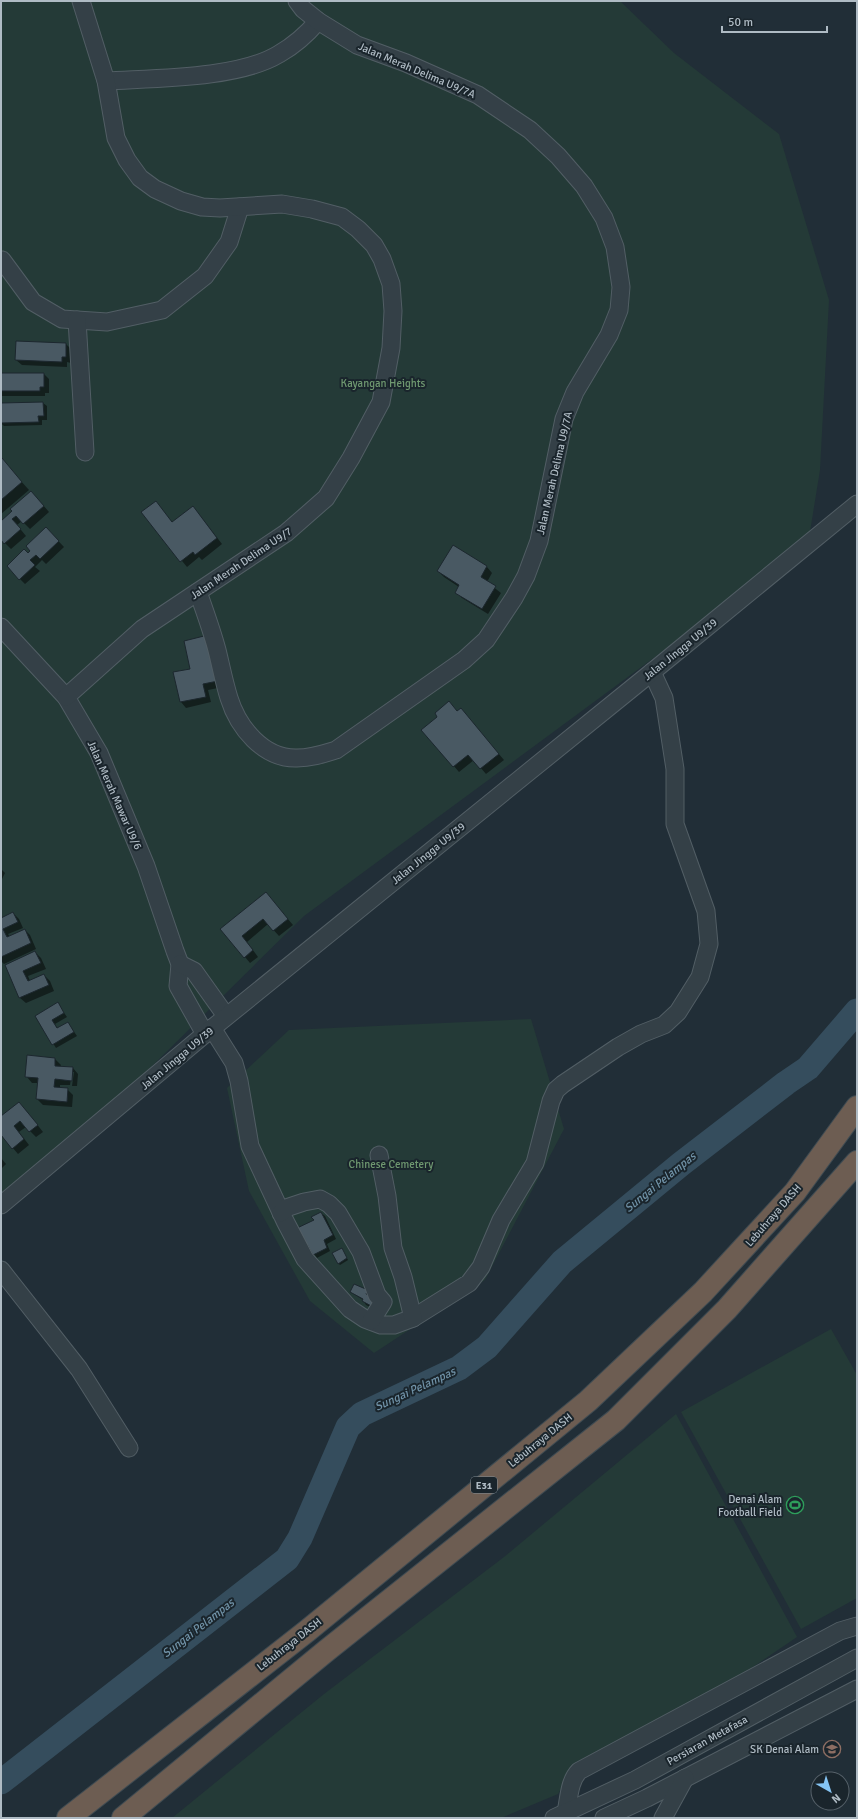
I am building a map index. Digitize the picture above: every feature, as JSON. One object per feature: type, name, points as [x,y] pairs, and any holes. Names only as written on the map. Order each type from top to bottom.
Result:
[{"type":"highway","name":"Lebuhraya DASH","points":[[68,1818],[307,1631],[588,1401],[703,1292],[794,1192],[857,1107]]},
{"type":"highway","points":[[123,1818],[326,1651],[616,1420],[727,1309],[857,1162]]},
{"type":"street","name":"Jalan Merah Delima U9/7","points":[[66,698],[142,629],[286,534],[326,498],[351,458],[381,402],[391,348],[392,311],[391,284],[382,259],[374,245],[358,229],[342,217],[312,209],[282,204],[240,207],[202,207],[181,201],[155,189],[140,178],[127,160],[116,138],[106,81],[81,1]]},
{"type":"street","points":[[106,81],[211,74],[253,66],[278,55],[303,38],[318,21],[303,9],[297,1]]},
{"type":"street","name":"Jalan Merah Delima U9/7A","points":[[198,592],[236,717],[253,739],[264,749],[296,758],[318,756],[336,750],[464,660],[486,640],[514,598],[526,576],[539,541],[564,419],[575,392],[609,335],[619,310],[621,287],[615,247],[607,226],[584,186],[558,156],[530,130],[478,95],[406,63],[357,45],[318,21]]},
{"type":"street","points":[[2,260],[33,302],[62,319],[107,322],[162,310],[206,276],[229,242],[240,207]]},
{"type":"street","points":[[77,320],[84,452]]},
{"type":"street","name":"Jalan Jingga U9/39","points":[[1,1205],[226,1016],[652,672],[857,504]]},
{"type":"street","name":"Jalan Merah Mawar U9/6","points":[[1,627],[66,698],[99,753],[146,866],[180,964]]},
{"type":"street","points":[[226,1016],[194,971],[180,964],[178,986],[208,1031],[234,1062],[239,1081],[250,1146],[281,1213],[305,1258],[322,1279],[350,1309],[381,1325],[394,1324],[413,1318],[469,1283],[481,1267],[501,1220],[535,1163],[551,1101],[556,1090],[618,1047],[641,1034],[664,1025],[678,1012],[700,977],[709,944],[706,911],[676,824],[675,769],[664,698],[652,672]]},
{"type":"street","points":[[379,1155],[387,1196],[393,1248],[403,1277],[413,1318]]},
{"type":"street","points":[[281,1213],[286,1208],[320,1199],[329,1204],[338,1213],[361,1252],[377,1295],[383,1302],[371,1321]]},
{"type":"street","points":[[1,1270],[79,1369],[129,1448]]},
{"type":"street","points":[[560,1815],[572,1782],[579,1772],[840,1631],[857,1626]]},
{"type":"street","name":"Persiaran Metafasa","points":[[560,1815],[635,1780],[857,1658]]},
{"type":"street","name":"Persiaran Metafasa","points":[[607,1817],[647,1798],[857,1689]]},
{"type":"street","points":[[663,1818],[685,1778]]},
{"type":"street","points":[[635,1780],[658,1818]]},
{"type":"street","points":[[607,1817],[632,1818]]},
{"type":"green space","name":"Kayangan Heights","points":[[1,1],[620,1],[674,53],[779,134],[829,300],[820,470],[808,544],[304,916],[73,1144],[1,1204]]},
{"type":"green space","name":"Chinese Cemetery","points":[[531,1019],[564,1129],[485,1280],[374,1353],[310,1301],[249,1191],[227,1088],[289,1030]]},
{"type":"green space","name":"Denai Alam Football Field","points":[[831,1329],[857,1375],[857,1598],[801,1629],[681,1412]]},
{"type":"green space","points":[[676,1414],[797,1637],[719,1690],[576,1762],[558,1794],[501,1818],[172,1818],[324,1694],[504,1557]]},
{"type":"building","points":[[16,341],[66,343],[66,357],[62,357],[62,362],[15,360]]},
{"type":"building","points":[[1,373],[44,373],[44,387],[40,387],[40,391],[1,391]]},
{"type":"building","points":[[43,402],[44,416],[38,416],[39,422],[1,423],[1,403]]},
{"type":"building","points":[[2,458],[22,482],[1,500],[1,459]]},
{"type":"building","points":[[31,491],[44,506],[23,524],[16,516],[12,519],[21,529],[4,544],[1,540],[1,521],[12,511],[10,509]]},
{"type":"building","points":[[156,501],[172,522],[193,506],[217,538],[195,555],[193,552],[180,562],[141,512]]},
{"type":"building","points":[[46,527],[59,541],[40,559],[36,555],[30,560],[35,565],[19,580],[7,566],[24,549],[28,553],[30,551],[26,546]]},
{"type":"building","points":[[453,545],[487,566],[481,577],[496,586],[482,609],[455,593],[459,585],[437,571]]},
{"type":"building","points":[[208,635],[218,681],[203,684],[206,697],[180,702],[173,672],[190,669],[184,641]]},
{"type":"building","points":[[449,701],[457,711],[461,708],[499,754],[480,769],[468,755],[453,767],[421,730],[437,717],[435,713]]},
{"type":"building","points":[[266,892],[288,919],[273,931],[263,919],[242,936],[253,950],[244,958],[220,929]]},
{"type":"building","points":[[13,912],[18,922],[3,929],[7,937],[25,929],[31,943],[1,957],[1,918]]},
{"type":"building","points":[[35,951],[41,963],[23,971],[28,981],[44,974],[49,985],[19,998],[5,965]]},
{"type":"building","points":[[58,1002],[64,1013],[52,1020],[57,1028],[68,1022],[74,1032],[52,1045],[35,1016]]},
{"type":"building","points":[[27,1055],[55,1058],[55,1066],[73,1067],[72,1081],[55,1079],[54,1087],[68,1088],[67,1102],[36,1099],[38,1078],[25,1077]]},
{"type":"building","points":[[19,1102],[38,1125],[29,1132],[20,1121],[14,1126],[24,1139],[12,1149],[1,1135],[1,1116]]},
{"type":"building","points":[[321,1212],[333,1235],[324,1240],[327,1248],[313,1255],[307,1244],[304,1246],[295,1229],[314,1220],[311,1217]]},
{"type":"building","points":[[342,1248],[347,1258],[338,1264],[332,1253]]},
{"type":"building","points":[[354,1284],[368,1290],[366,1294],[379,1300],[375,1308],[350,1292]]},
{"type":"waterway","name":"Sungai Pelampas","points":[[1,1782],[287,1559],[300,1538],[348,1427],[362,1414],[459,1368],[487,1347],[562,1262],[681,1164],[786,1083],[808,1068],[857,1011]]},
{"type":"place","name":"Denai Alam Football Field","points":[[795,1505]]},
{"type":"place","name":"SK Denai Alam","points":[[832,1749]]}]
